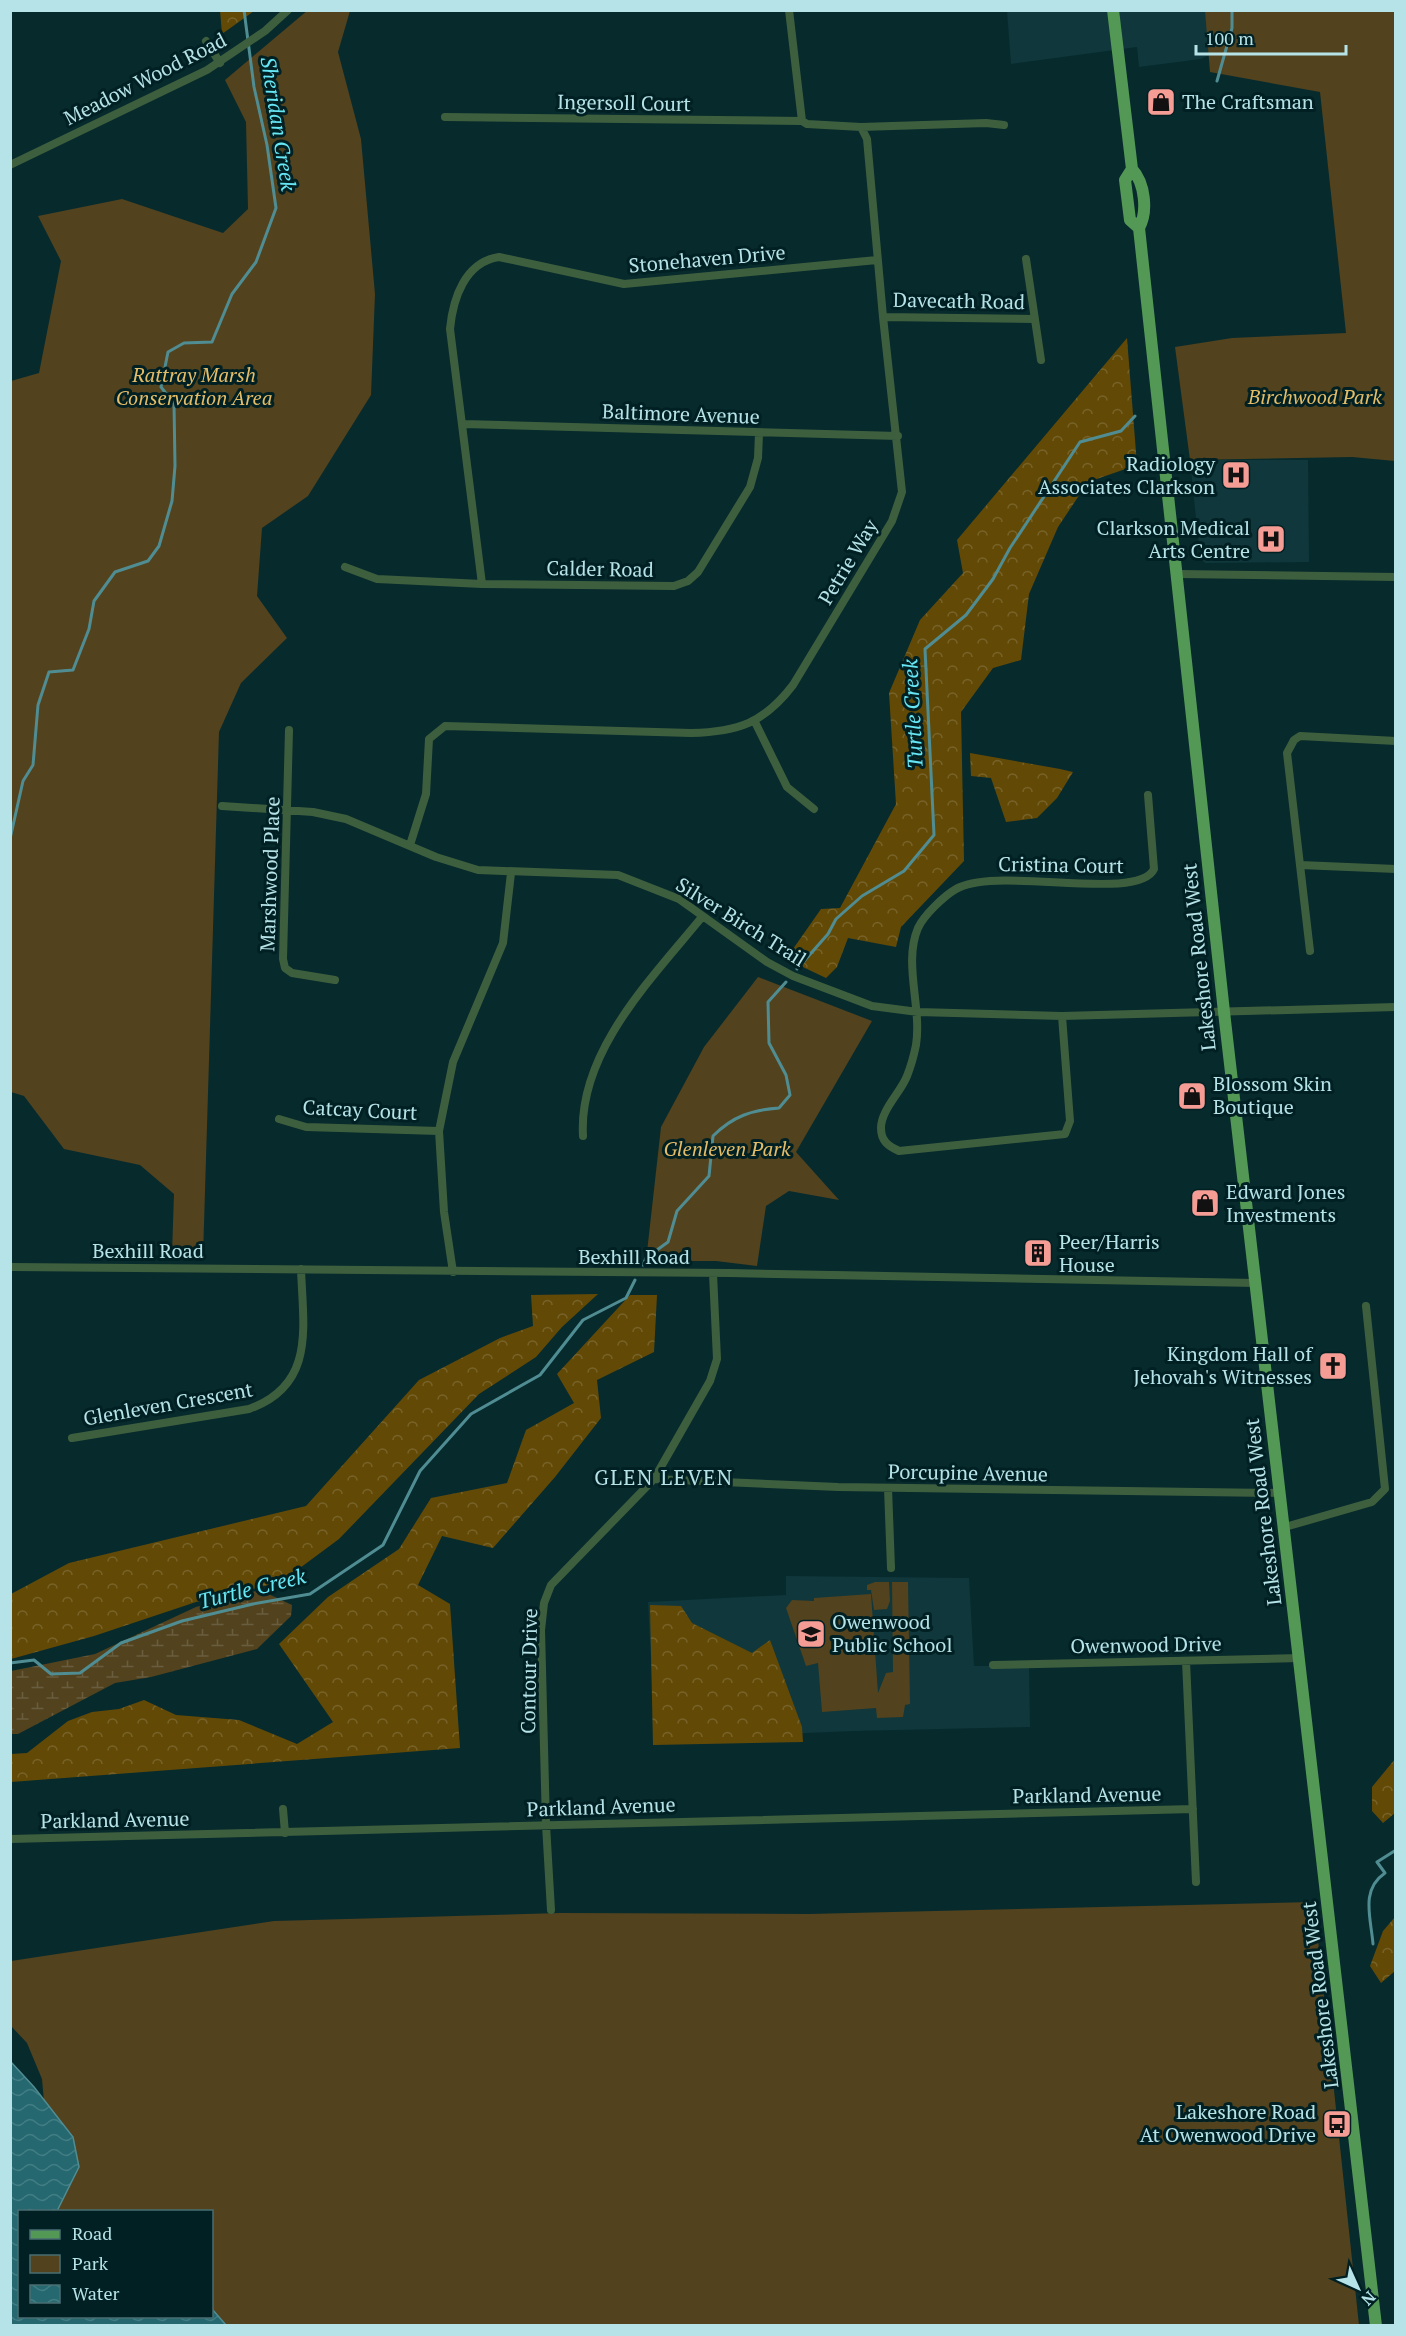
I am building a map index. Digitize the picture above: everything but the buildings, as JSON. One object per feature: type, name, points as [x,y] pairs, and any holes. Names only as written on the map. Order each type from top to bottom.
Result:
[{"type":"main road","name":"Lakeshore Road West","points":[[1113,10],[1132,170],[1140,178],[1145,218],[1139,228],[1224,1012],[1376,2325]]},
{"type":"street","name":"Meadow Wood Road","points":[[10,165],[220,63],[265,31],[288,10]]},
{"type":"street","points":[[789,10],[802,121],[807,124],[861,127],[986,123],[1004,125]]},
{"type":"street","points":[[206,40],[220,63]]},
{"type":"street","name":"Ingersoll Court","points":[[446,117],[802,121]]},
{"type":"street","name":"Petrie Way","points":[[410,845],[426,794],[429,739],[445,726],[722,733],[755,722],[778,704],[793,685],[892,521],[902,492],[877,260],[867,139],[861,127]]},
{"type":"street","name":"Stonehaven Drive","points":[[482,584],[464,424],[450,329],[455,302],[469,273],[476,265],[486,259],[499,257],[624,284],[877,260]]},
{"type":"street","points":[[1026,259],[1041,360]]},
{"type":"street","name":"Davecath Road","points":[[883,317],[1035,319]]},
{"type":"street","name":"Baltimore Avenue","points":[[464,424],[897,436]]},
{"type":"street","name":"Calder Road","points":[[345,567],[377,579],[482,584],[664,587],[688,581],[698,572],[750,488],[758,458],[759,433]]},
{"type":"street","points":[[1178,574],[1395,576]]},
{"type":"street","points":[[755,722],[787,787],[814,809]]},
{"type":"street","name":"Marshwood Place","points":[[289,730],[289,810],[283,959],[285,968],[292,973],[335,980]]},
{"type":"street","points":[[1310,951],[1287,753],[1294,740],[1300,736],[1395,741]]},
{"type":"street","name":"Cristina Court","points":[[918,1012],[912,946],[919,926],[940,903],[958,888],[992,880],[1123,884],[1151,876],[1154,869],[1148,795]]},
{"type":"street","name":"Silver Birch Trail","points":[[222,806],[313,812],[346,819],[478,870],[511,873],[610,873],[679,899],[767,962],[808,983],[872,1006],[918,1012],[1062,1016],[1395,1007]]},
{"type":"street","points":[[1300,865],[1395,869]]},
{"type":"street","points":[[453,1272],[441,1183],[439,1131],[453,1062],[502,943],[511,873]]},
{"type":"street","points":[[583,1136],[581,1110],[590,1079],[612,1033],[626,1011],[702,916]]},
{"type":"street","points":[[918,1012],[916,1045],[907,1077],[881,1125],[882,1137],[887,1144],[899,1151],[1065,1134],[1070,1121],[1062,1016]]},
{"type":"street","name":"Catcay Court","points":[[279,1119],[306,1127],[439,1131]]},
{"type":"street","name":"Bexhill Road","points":[[10,1267],[713,1274],[1256,1283]]},
{"type":"street","name":"Glenleven Crescent","points":[[72,1438],[249,1409],[269,1402],[295,1375],[301,1357],[303,1338],[301,1269]]},
{"type":"street","name":"Contour Drive","points":[[551,1910],[546,1825],[541,1630],[544,1603],[551,1585],[654,1479],[715,1371],[717,1359],[713,1274]]},
{"type":"street","points":[[1285,1527],[1372,1502],[1385,1489],[1366,1306]]},
{"type":"street","name":"Porcupine Avenue","points":[[654,1479],[888,1488],[1281,1493]]},
{"type":"street","points":[[888,1488],[891,1568]]},
{"type":"street","name":"Owenwood Drive","points":[[993,1665],[1300,1658]]},
{"type":"street","points":[[1186,1660],[1196,1882]]},
{"type":"street","points":[[283,1809],[285,1833]]},
{"type":"street","name":"Parkland Avenue","points":[[10,1839],[1193,1809]]},
{"type":"shaded area","points":[[1007,11],[1206,11],[1209,55],[1201,59],[1139,67],[1137,47],[1011,64]]},
{"type":"shaded area","points":[[1190,460],[1308,460],[1309,562],[1205,563],[1200,557]]},
{"type":"shaded area","name":"Owenwood Public School","points":[[786,1576],[969,1578],[974,1666],[1029,1666],[1030,1727],[852,1731],[655,1740],[648,1602],[786,1595]]},
{"type":"green space","points":[[220,10],[254,10],[254,11],[222,34]]},
{"type":"green space","name":"Rattray Marsh Conservation Area","points":[[308,10],[350,11],[338,52],[361,139],[375,294],[371,395],[308,496],[262,528],[257,596],[287,638],[241,683],[219,732],[203,1257],[172,1253],[174,1194],[140,1165],[64,1149],[24,1096],[11,1092],[11,381],[39,373],[61,261],[38,216],[122,199],[223,233],[248,209],[246,122],[225,80]]},
{"type":"green space","name":"Birchwood Park","points":[[1205,11],[1395,11],[1395,461],[1352,457],[1190,460],[1175,347],[1232,338],[1346,333],[1320,92],[1210,72]]},
{"type":"green space","points":[[1127,338],[1137,465],[1088,482],[1058,527],[1029,594],[1021,660],[993,668],[961,712],[964,861],[901,927],[896,947],[848,938],[837,967],[826,978],[786,959],[821,909],[840,908],[896,804],[889,693],[920,620],[963,573],[957,540]]},
{"type":"green space","points":[[970,753],[1073,772],[1057,798],[1037,818],[1006,822],[991,778],[971,776]]},
{"type":"green space","name":"Glenleven Park","points":[[758,977],[872,1021],[796,1152],[839,1200],[789,1191],[766,1206],[757,1266],[716,1261],[646,1261],[661,1127],[704,1047]]},
{"type":"green space","points":[[598,1294],[562,1327],[536,1357],[479,1394],[339,1539],[281,1582],[196,1602],[94,1636],[11,1659],[11,1594],[69,1563],[306,1506],[419,1380],[500,1338],[533,1326],[531,1295]]},
{"type":"green space","points":[[630,1295],[657,1295],[654,1352],[597,1380],[601,1418],[555,1477],[493,1548],[442,1536],[418,1585],[450,1604],[460,1748],[11,1782],[11,1754],[27,1753],[68,1721],[92,1712],[119,1709],[144,1700],[176,1715],[239,1720],[297,1744],[333,1722],[279,1644],[328,1597],[399,1549],[431,1498],[507,1483],[526,1430],[574,1403],[557,1374]]},
{"type":"green space","points":[[875,1582],[889,1582],[890,1601],[887,1609],[874,1610],[871,1590],[867,1590],[867,1585]]},
{"type":"green space","points":[[892,1582],[908,1582],[910,1704],[905,1705],[903,1717],[877,1718],[876,1708],[822,1712],[818,1663],[806,1666],[786,1608],[792,1600],[814,1601],[814,1598],[871,1594],[878,1693],[886,1673],[893,1672]]},
{"type":"green space","points":[[260,1590],[292,1605],[291,1616],[257,1649],[151,1677],[115,1683],[18,1734],[11,1734],[11,1671],[95,1654],[196,1607]]},
{"type":"green space","points":[[650,1605],[681,1606],[692,1623],[752,1653],[770,1640],[802,1727],[803,1742],[653,1745]]},
{"type":"green space","points":[[1395,1759],[1395,1813],[1383,1823],[1372,1811],[1372,1787]]},
{"type":"green space","points":[[1314,1902],[1359,2325],[226,2325],[213,2310],[213,2210],[58,2210],[73,2180],[76,2159],[73,2137],[44,2102],[42,2079],[27,2043],[11,2026],[11,1961],[274,1921],[560,1913],[809,1914]]},
{"type":"green space","points":[[1395,1917],[1395,1971],[1381,1983],[1370,1966],[1383,1931]]},
{"type":"water","points":[[11,2062],[73,2137],[79,2167],[58,2210],[18,2210],[18,2318],[213,2318],[213,2310],[226,2325],[11,2325]]},
{"type":"waterway","name":"Sheridan Creek","points":[[10,839],[23,781],[33,765],[38,705],[49,672],[73,670],[89,629],[94,601],[115,572],[148,561],[159,546],[172,501],[175,466],[174,404],[161,387],[168,352],[184,343],[212,342],[232,294],[256,262],[276,208],[267,145],[254,87],[244,10]]},
{"type":"waterway","points":[[1217,81],[1232,28],[1232,10]]},
{"type":"waterway","name":"Turtle Creek","points":[[797,969],[828,934],[836,919],[862,896],[904,871],[934,835],[925,649],[966,615],[993,579],[1010,548],[1080,442],[1121,431],[1135,416]]},
{"type":"waterway","name":"Turtle Creek","points":[[643,1265],[646,1258],[668,1242],[677,1211],[709,1176],[713,1136],[728,1123],[743,1115],[779,1108],[790,1095],[786,1075],[769,1043],[768,1002],[786,982]]},
{"type":"waterway","name":"Turtle Creek","points":[[10,1663],[34,1660],[51,1674],[80,1673],[121,1643],[182,1621],[253,1604],[310,1594],[383,1545],[420,1471],[471,1414],[540,1375],[583,1320],[626,1298],[635,1280]]},
{"type":"waterway","points":[[1373,1944],[1369,1915],[1370,1896],[1377,1880],[1385,1873],[1377,1862],[1396,1850]]},
{"type":"place","name":"The Craftsman","points":[[1161,102]]},
{"type":"place","name":"Radiology Associates Clarkson","points":[[1236,475]]},
{"type":"place","name":"Clarkson Medical Arts Centre","points":[[1271,539]]},
{"type":"place","name":"Blossom Skin Boutique","points":[[1192,1096]]},
{"type":"place","name":"Edward Jones Investments","points":[[1205,1203]]},
{"type":"place","name":"Peer/Harris House","points":[[1038,1253]]},
{"type":"place","name":"Kingdom Hall of Jehovah's Witnesses","points":[[1333,1366]]},
{"type":"place","name":"Owenwood Public School","points":[[811,1634]]},
{"type":"place","name":"Lakeshore Road At Owenwood Drive","points":[[1337,2124]]},
{"type":"district","name":"GLEN LEVEN","points":[[664,1478]]}]
